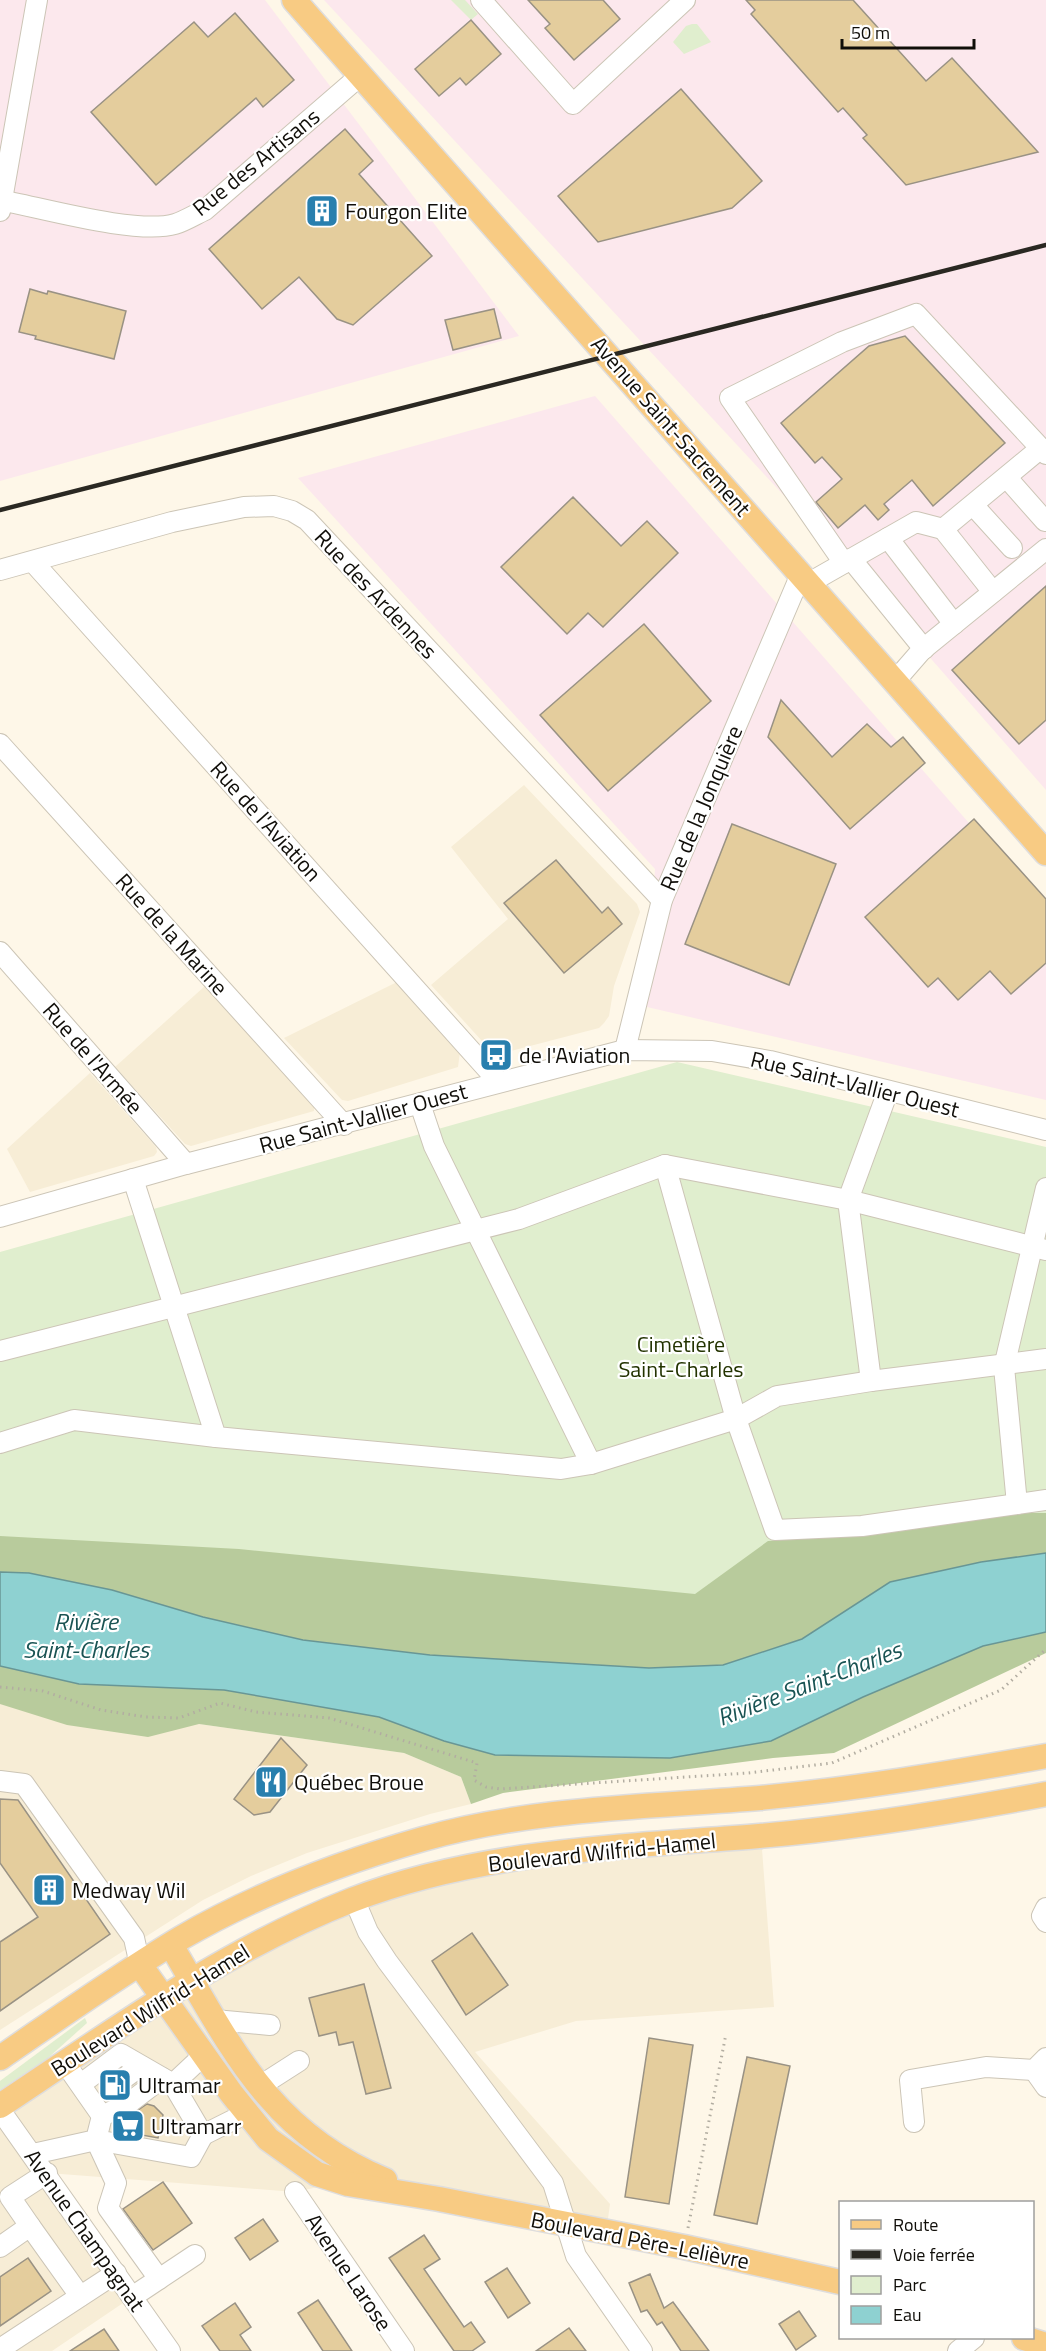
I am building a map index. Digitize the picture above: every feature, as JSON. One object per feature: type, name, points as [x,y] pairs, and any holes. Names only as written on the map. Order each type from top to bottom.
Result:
[{"type":"main road","name":"Avenue Saint-Sacrement","points":[[294,0],[1046,853]]},
{"type":"main road","name":"Boulevard Wilfrid-Hamel","points":[[0,2058],[171,1945],[254,1901],[312,1876],[425,1838],[566,1813],[764,1797],[852,1787],[1046,1756]]},
{"type":"main road","name":"Boulevard Wilfrid-Hamel","points":[[0,2108],[65,2062],[192,1981],[261,1941],[354,1899],[439,1875],[527,1856],[870,1824],[1046,1794]]},
{"type":"main road","name":"Boulevard Père-Lelièvre","points":[[171,1945],[215,2020],[260,2086],[301,2132],[336,2157],[380,2178],[439,2199]]},
{"type":"main road","name":"Boulevard Père-Lelièvre","points":[[140,1965],[268,2139],[317,2174],[348,2184],[439,2199],[684,2247],[839,2282]]},
{"type":"main road","points":[[1030,2339],[1046,2345]]},
{"type":"street","points":[[1,203],[37,0]]},
{"type":"street","points":[[481,0],[573,104],[685,0]]},
{"type":"street","name":"Rue des Artisans","points":[[1,203],[123,224],[148,227],[175,224],[205,210],[361,75]]},
{"type":"street","points":[[924,649],[847,561],[730,398],[842,342],[916,314],[1043,451],[943,529]]},
{"type":"street","points":[[1007,478],[1045,521]]},
{"type":"street","points":[[973,505],[1012,548]]},
{"type":"street","name":"Rue des Ardennes","points":[[0,570],[172,522],[244,507],[274,506],[292,511],[307,520],[662,900]]},
{"type":"street","points":[[805,578],[847,561],[916,522],[943,529],[993,592]]},
{"type":"street","points":[[888,538],[954,624]]},
{"type":"street","points":[[895,681],[924,649],[1046,549]]},
{"type":"street","name":"Rue de l'Aviation","points":[[33,561],[498,1081]]},
{"type":"street","name":"Rue de la Jonquière","points":[[625,1050],[662,900],[805,578]]},
{"type":"street","name":"Rue de la Marine","points":[[0,744],[344,1125]]},
{"type":"street","name":"Rue de l'Armée","points":[[0,952],[186,1164]]},
{"type":"street","name":"Rue Saint-Vallier Ouest","points":[[0,1217],[186,1164],[344,1125],[498,1081],[625,1050],[712,1051],[770,1061],[1046,1131]]},
{"type":"street","points":[[871,1381],[848,1200],[888,1091]]},
{"type":"street","points":[[420,1104],[434,1146],[478,1230],[591,1464]]},
{"type":"street","points":[[666,1165],[736,1419],[774,1530],[862,1527],[1046,1500]]},
{"type":"street","points":[[0,1351],[519,1219],[666,1165],[848,1200],[1039,1249]]},
{"type":"street","points":[[133,1179],[216,1437]]},
{"type":"street","points":[[1017,1504],[1004,1367],[1039,1249],[1046,1188]]},
{"type":"street","points":[[0,1443],[74,1420],[216,1437],[561,1469],[591,1464],[736,1419],[777,1396],[871,1381],[1004,1367],[1046,1359]]},
{"type":"street","points":[[0,1781],[24,1784],[134,1938],[140,1965]]},
{"type":"street","points":[[354,1899],[368,1932],[387,1961],[553,2183],[569,2226],[576,2256],[642,2351]]},
{"type":"street","points":[[1046,1908],[1042,1916],[1046,1923]]},
{"type":"street","points":[[215,2020],[270,2025]]},
{"type":"street","points":[[81,2084],[121,2054],[168,2081],[203,2135]]},
{"type":"street","points":[[65,2062],[81,2084],[106,2096],[129,2103],[168,2081],[205,2054]]},
{"type":"street","points":[[260,2086],[299,2061]]},
{"type":"street","points":[[914,2122],[910,2080],[986,2067],[1040,2064],[1046,2087]]},
{"type":"street","points":[[141,2066],[106,2096],[96,2140],[116,2183],[108,2208],[159,2279]]},
{"type":"street","name":"Avenue Champagnat","points":[[0,2108],[170,2351]]},
{"type":"street","points":[[33,2154],[96,2140],[191,2157],[203,2135],[247,2112]]},
{"type":"street","points":[[47,2173],[5,2194],[80,2296]]},
{"type":"street","name":"Avenue Larose","points":[[295,2192],[404,2351]]},
{"type":"street","points":[[1,2245],[30,2226]]},
{"type":"street","points":[[132,2297],[195,2255]]},
{"type":"street","points":[[0,2349],[116,2273]]},
{"type":"street","points":[[958,2351],[972,2339]]},
{"type":"path","points":[[0,1687],[43,1692],[101,1710],[146,1717],[179,1718],[220,1703],[256,1712],[329,1718],[477,1763],[474,1780],[486,1787],[500,1789],[748,1773],[832,1763],[1001,1690],[1046,1649]]},
{"type":"path","points":[[684,2247],[726,2034]]},
{"type":"shaded area","points":[[0,0],[265,0],[519,336],[0,481]]},
{"type":"shaded area","points":[[324,0],[1046,0],[1046,790],[854,571]]},
{"type":"shaded area","points":[[595,396],[1046,911],[1046,1100],[647,1007],[655,869],[298,478]]},
{"type":"shaded area","points":[[524,785],[637,904],[640,912],[614,986],[609,1016],[604,1023],[599,1028],[499,1054],[492,1052],[431,985],[508,919],[451,847]]},
{"type":"shaded area","points":[[397,982],[460,1052],[458,1067],[348,1101],[342,1100],[284,1038]]},
{"type":"shaded area","points":[[205,986],[314,1106],[314,1111],[191,1146],[185,1144],[115,1067]]},
{"type":"shaded area","points":[[90,1073],[156,1147],[157,1152],[154,1156],[30,1192],[7,1149]]},
{"type":"shaded area","points":[[0,1702],[199,1724],[404,1753],[461,1777],[471,1804],[430,1814],[307,1853],[251,1876],[203,1900],[0,2030]]},
{"type":"shaded area","points":[[761,1836],[774,2007],[576,2021],[475,2052],[610,2204],[606,2233],[346,2181],[295,2192],[48,2173],[132,2297],[52,2351],[0,2351],[0,2106],[164,1998],[417,1880]]},
{"type":"green space","points":[[451,0],[465,0],[478,14],[471,20]]},
{"type":"green space","points":[[697,24],[711,42],[684,54],[673,42],[686,26]]},
{"type":"green space","name":"Cimetière Saint-Charles","points":[[677,1062],[1046,1147],[1046,1553],[981,1562],[852,1607],[0,1572],[0,1252]]},
{"type":"green space","points":[[1018,1513],[1046,1513],[1046,1553],[981,1562],[890,1582],[802,1639],[723,1665],[649,1668],[430,1655],[303,1640],[203,1617],[112,1590],[29,1573],[0,1572],[0,1536],[239,1549],[695,1594],[768,1541],[895,1532]]},
{"type":"green space","points":[[1046,1632],[1046,1653],[834,1753],[773,1758],[503,1793],[471,1804],[461,1777],[404,1753],[199,1724],[148,1737],[67,1725],[0,1704],[0,1666],[79,1684],[224,1690],[379,1717],[444,1741],[495,1755],[670,1758],[771,1741],[863,1697],[983,1646]]},
{"type":"green space","points":[[85,2018],[87,2023],[48,2058],[0,2090],[0,2081]]},
{"type":"water","name":"Rivière Saint-Charles","points":[[1046,1553],[1046,1632],[983,1646],[863,1697],[771,1741],[670,1758],[495,1755],[444,1741],[379,1717],[224,1690],[79,1684],[0,1666],[0,1572],[29,1573],[112,1590],[203,1617],[303,1640],[430,1655],[649,1668],[723,1665],[802,1639],[890,1582],[981,1562]]},
{"type":"building","points":[[528,0],[603,0],[620,19],[574,60],[545,28],[550,24]]},
{"type":"building","points":[[746,0],[853,0],[926,81],[952,58],[1038,152],[906,185],[863,138],[867,135],[843,108],[838,112],[751,14],[755,10]]},
{"type":"building","points":[[235,13],[294,80],[263,107],[256,98],[156,185],[91,112],[194,22],[208,37]]},
{"type":"building","points":[[471,20],[501,54],[466,85],[460,78],[439,96],[415,69]]},
{"type":"building","points":[[681,89],[762,181],[732,208],[598,242],[558,196]]},
{"type":"building","name":"Fourgon Elite","points":[[345,129],[373,161],[359,174],[432,256],[353,325],[337,319],[299,277],[262,309],[209,249]]},
{"type":"building","points":[[30,289],[47,294],[48,291],[126,311],[114,359],[35,339],[36,336],[19,332]]},
{"type":"building","points":[[494,309],[501,338],[453,350],[445,320]]},
{"type":"building","points":[[905,336],[1005,443],[933,506],[912,480],[884,504],[889,510],[878,520],[865,505],[838,528],[816,502],[842,479],[822,457],[815,463],[781,423],[869,346]]},
{"type":"building","points":[[573,497],[621,546],[647,521],[678,553],[603,627],[588,613],[567,634],[501,567]]},
{"type":"building","points":[[1046,586],[1046,720],[1019,744],[952,670]]},
{"type":"building","points":[[644,624],[711,701],[608,791],[540,715]]},
{"type":"building","points":[[781,700],[832,757],[867,724],[891,747],[903,737],[925,763],[850,829],[768,737]]},
{"type":"building","points":[[974,819],[1046,899],[1046,963],[1011,994],[990,971],[958,1000],[938,978],[928,987],[865,917]]},
{"type":"building","points":[[732,824],[836,864],[789,985],[685,944]]},
{"type":"building","points":[[556,860],[602,913],[608,907],[622,924],[564,973],[504,903]]},
{"type":"building","name":"Québec Broue","points":[[281,1738],[307,1765],[270,1812],[254,1815],[234,1799]]},
{"type":"building","name":"Medway Wil","points":[[0,1799],[18,1800],[110,1934],[0,2011],[0,1942],[38,1917],[0,1863]]},
{"type":"building","points":[[472,1933],[508,1985],[466,2015],[432,1961]]},
{"type":"building","points":[[364,1984],[391,2088],[366,2094],[353,2042],[339,2045],[336,2032],[319,2036],[309,1998]]},
{"type":"building","points":[[649,2038],[693,2045],[669,2204],[625,2197]]},
{"type":"building","points":[[747,2057],[790,2066],[757,2224],[714,2215]]},
{"type":"building","points":[[112,2076],[114,2086],[126,2090],[113,2097],[103,2083]]},
{"type":"building","points":[[147,2104],[154,2106],[163,2115],[158,2138],[125,2132],[128,2117]]},
{"type":"building","points":[[163,2182],[192,2223],[153,2250],[123,2209]]},
{"type":"building","points":[[263,2219],[278,2241],[250,2260],[235,2238]]},
{"type":"building","points":[[424,2235],[440,2259],[424,2269],[464,2327],[471,2322],[485,2342],[472,2351],[454,2351],[389,2258]]},
{"type":"building","points":[[28,2258],[51,2291],[0,2326],[0,2277]]},
{"type":"building","points":[[507,2268],[530,2303],[508,2318],[485,2282]]},
{"type":"building","points":[[650,2274],[664,2308],[673,2302],[709,2351],[681,2351],[662,2322],[657,2325],[647,2310],[641,2312],[629,2283]]},
{"type":"building","points":[[318,2300],[352,2351],[323,2351],[298,2313]]},
{"type":"building","points":[[235,2303],[251,2327],[240,2335],[251,2351],[220,2351],[202,2326]]},
{"type":"building","points":[[799,2311],[816,2336],[796,2350],[779,2324]]},
{"type":"building","points":[[569,2328],[586,2351],[536,2351]]},
{"type":"building","points":[[104,2329],[119,2351],[70,2351]]},
{"type":"tunnel","points":[[108,2090],[123,2079]]},
{"type":"railway","points":[[0,510],[1046,245]]},
{"type":"place","name":"Fourgon Elite","points":[[322,211]]},
{"type":"place","name":"de l'Aviation","points":[[496,1055]]},
{"type":"place","name":"Québec Broue","points":[[271,1782]]},
{"type":"place","name":"Medway Wil","points":[[49,1890]]},
{"type":"place","name":"Ultramar","points":[[115,2085]]},
{"type":"place","name":"Ultramarr","points":[[128,2126]]}]
